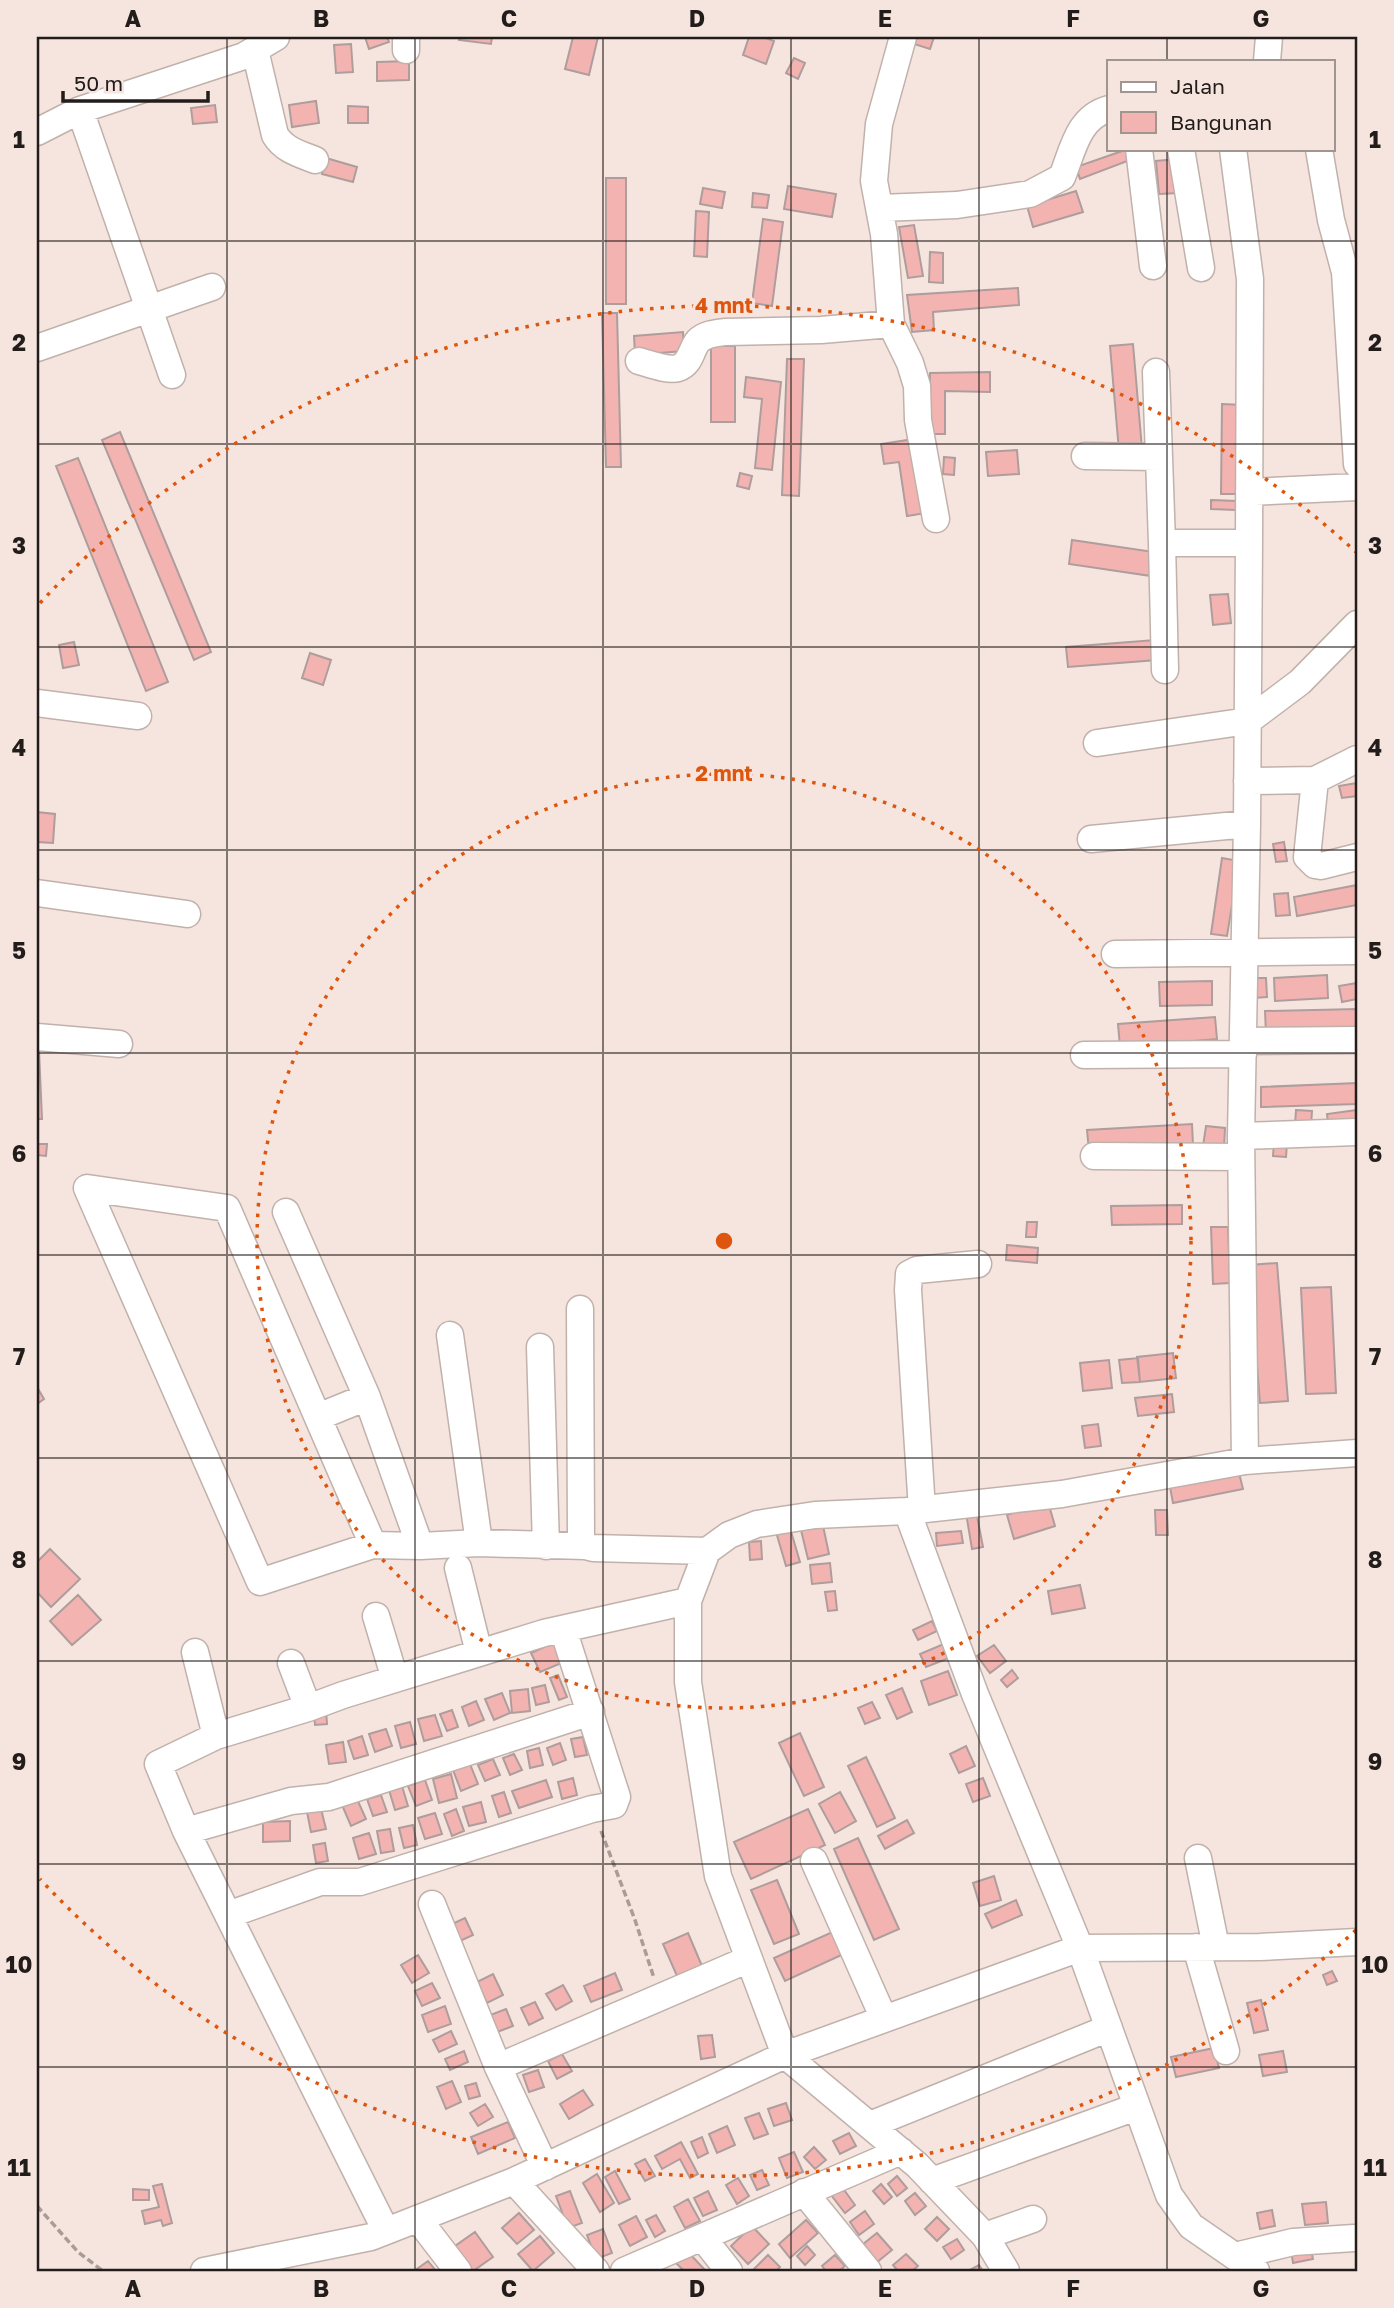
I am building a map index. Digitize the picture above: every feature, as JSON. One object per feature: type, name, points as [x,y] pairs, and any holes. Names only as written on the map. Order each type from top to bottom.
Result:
[{"type":"street","points":[[903,37],[882,114],[874,181],[890,282],[891,324],[910,363],[917,386],[918,420],[936,519]]},
{"type":"street","points":[[1267,60],[1269,37]]},
{"type":"street","points":[[37,132],[80,110],[244,56],[266,43],[275,135],[280,144],[315,160]]},
{"type":"street","points":[[880,208],[957,205],[1030,194],[1062,177],[1077,135],[1095,112],[1107,109]]},
{"type":"street","points":[[80,110],[172,375]]},
{"type":"street","points":[[1139,150],[1153,266]]},
{"type":"street","points":[[1181,150],[1201,268]]},
{"type":"street","points":[[1233,150],[1250,279],[1247,824],[1241,1147],[1245,1461]]},
{"type":"street","points":[[1319,150],[1345,272],[1357,464]]},
{"type":"street","points":[[37,348],[212,287]]},
{"type":"street","points":[[639,361],[674,369],[681,367],[699,341],[725,332],[821,330],[891,324]]},
{"type":"street","points":[[1156,372],[1165,670]]},
{"type":"street","points":[[1085,456],[1158,457]]},
{"type":"street","points":[[1249,492],[1357,487]]},
{"type":"street","points":[[1162,543],[1249,543]]},
{"type":"street","points":[[1097,743],[1248,721],[1300,682],[1357,624]]},
{"type":"street","points":[[37,703],[138,716]]},
{"type":"street","points":[[1247,781],[1315,780],[1357,760]]},
{"type":"street","points":[[1315,780],[1307,857],[1315,865],[1321,866],[1357,857]]},
{"type":"street","points":[[1091,839],[1247,824]]},
{"type":"street","points":[[37,893],[187,914]]},
{"type":"street","points":[[1115,954],[1357,951]]},
{"type":"street","points":[[37,1037],[119,1044]]},
{"type":"street","points":[[1084,1055],[1357,1040]]},
{"type":"street","points":[[1094,1156],[1241,1147],[1357,1132]]},
{"type":"street","points":[[373,1545],[227,1208],[88,1188],[260,1582],[373,1545],[479,1543],[707,1551]]},
{"type":"street","points":[[286,1212],[367,1397],[420,1546]]},
{"type":"street","points":[[978,1264],[917,1270],[909,1274],[914,1511],[975,1694],[1080,1948],[1168,2195],[1191,2226],[1246,2264],[1293,2242],[1354,2238]]},
{"type":"street","points":[[580,1309],[582,1537],[585,1546]]},
{"type":"street","points":[[450,1335],[479,1543]]},
{"type":"street","points":[[540,1348],[546,1546]]},
{"type":"street","points":[[318,1417],[367,1397]]},
{"type":"street","points":[[1006,2271],[985,2236],[932,2181],[901,2151],[785,2055],[719,1877],[688,1682],[688,1601],[707,1551],[729,1535],[757,1524],[815,1515],[914,1511],[1062,1494],[1245,1461],[1357,1453]]},
{"type":"street","points":[[458,1568],[480,1653]]},
{"type":"street","points":[[386,2231],[186,1831],[158,1764],[216,1736],[394,1679],[563,1629],[688,1601]]},
{"type":"street","points":[[376,1616],[394,1679]]},
{"type":"street","points":[[228,1915],[320,1882],[360,1882],[592,1809],[614,1805],[617,1797],[563,1629]]},
{"type":"street","points":[[195,1652],[216,1736]]},
{"type":"street","points":[[291,1663],[308,1708]]},
{"type":"street","points":[[186,1831],[291,1801],[329,1797],[591,1712]]},
{"type":"street","points":[[1198,1858],[1206,1947],[1226,2051]]},
{"type":"street","points":[[814,1861],[884,2019]]},
{"type":"street","points":[[432,1905],[498,2067],[545,2167]]},
{"type":"street","points":[[204,2271],[372,2237],[514,2181],[785,2055],[1080,1948],[1357,1942]]},
{"type":"street","points":[[498,2067],[749,1959]]},
{"type":"street","points":[[870,2125],[1109,2028]]},
{"type":"street","points":[[932,2181],[1136,2107]]},
{"type":"street","points":[[624,2271],[901,2151]]},
{"type":"street","points":[[514,2181],[596,2271]]},
{"type":"street","points":[[804,2192],[868,2271]]},
{"type":"street","points":[[418,2219],[458,2271]]},
{"type":"street","points":[[985,2236],[1033,2219]]},
{"type":"street","points":[[703,2238],[729,2271]]},
{"type":"path","points":[[592,1809],[635,1920],[660,1997]]},
{"type":"path","points":[[37,2206],[78,2252],[103,2271]]},
{"type":"building","points":[[365,37],[387,37],[389,42],[369,49]]},
{"type":"building","points":[[460,37],[492,37],[491,44],[459,40]]},
{"type":"building","points":[[573,37],[598,37],[589,75],[565,69]]},
{"type":"building","points":[[749,37],[763,37],[774,41],[766,64],[743,55]]},
{"type":"building","points":[[917,37],[934,37],[930,49],[914,44]]},
{"type":"building","points":[[351,44],[353,72],[336,73],[334,45]]},
{"type":"building","points":[[794,58],[805,63],[798,79],[786,73]]},
{"type":"building","points":[[409,61],[409,80],[377,81],[377,62]]},
{"type":"building","points":[[316,101],[319,123],[292,127],[289,105]]},
{"type":"building","points":[[215,105],[217,122],[193,124],[191,108]]},
{"type":"building","points":[[348,106],[368,107],[368,123],[348,123]]},
{"type":"building","points":[[1125,150],[1138,157],[1080,179],[1076,167]]},
{"type":"building","points":[[326,158],[357,167],[353,182],[322,174]]},
{"type":"building","points":[[1177,159],[1180,193],[1159,194],[1156,161]]},
{"type":"building","points":[[606,178],[626,178],[626,304],[606,304]]},
{"type":"building","points":[[788,186],[836,194],[832,217],[784,209]]},
{"type":"building","points":[[703,188],[725,192],[722,208],[700,204]]},
{"type":"building","points":[[1076,191],[1083,212],[1033,227],[1027,206]]},
{"type":"building","points":[[753,193],[769,195],[767,208],[752,207]]},
{"type":"building","points":[[696,211],[709,212],[707,257],[694,256]]},
{"type":"building","points":[[763,219],[783,222],[772,306],[752,303]]},
{"type":"building","points":[[914,225],[923,276],[908,278],[899,227]]},
{"type":"building","points":[[930,252],[943,253],[943,283],[929,282]]},
{"type":"building","points":[[1018,288],[1019,305],[933,312],[934,330],[912,332],[907,295]]},
{"type":"building","points":[[602,313],[617,313],[621,467],[606,467]]},
{"type":"building","points":[[683,332],[684,351],[635,355],[634,336]]},
{"type":"building","points":[[1133,344],[1142,449],[1119,451],[1110,346]]},
{"type":"building","points":[[711,346],[735,346],[735,422],[711,422]]},
{"type":"building","points":[[787,359],[804,359],[799,496],[782,495]]},
{"type":"building","points":[[990,372],[990,392],[945,391],[945,434],[929,434],[930,373]]},
{"type":"building","points":[[746,377],[781,382],[772,470],[755,468],[762,399],[744,397]]},
{"type":"building","points":[[1222,404],[1243,405],[1243,494],[1221,494]]},
{"type":"building","points":[[120,432],[211,652],[194,660],[102,440]]},
{"type":"building","points":[[914,439],[926,513],[907,516],[899,462],[884,464],[881,444]]},
{"type":"building","points":[[1017,450],[1019,474],[988,476],[986,452]]},
{"type":"building","points":[[944,457],[955,458],[954,475],[943,474]]},
{"type":"building","points":[[78,458],[168,682],[146,691],[56,466]]},
{"type":"building","points":[[740,473],[752,476],[749,489],[737,486]]},
{"type":"building","points":[[1211,500],[1237,501],[1236,510],[1211,509]]},
{"type":"building","points":[[1072,540],[1154,552],[1151,576],[1069,564]]},
{"type":"building","points":[[1228,594],[1231,623],[1213,625],[1210,595]]},
{"type":"building","points":[[1155,640],[1157,660],[1068,667],[1066,647]]},
{"type":"building","points":[[74,642],[79,665],[63,668],[59,645]]},
{"type":"building","points":[[310,653],[331,660],[323,685],[302,678]]},
{"type":"building","points":[[1357,783],[1357,796],[1342,798],[1339,786]]},
{"type":"building","points":[[37,812],[55,814],[53,843],[37,842]]},
{"type":"building","points":[[1284,842],[1287,861],[1276,862],[1273,844]]},
{"type":"building","points":[[1222,858],[1239,861],[1227,936],[1211,934]]},
{"type":"building","points":[[1357,885],[1357,905],[1297,916],[1294,897]]},
{"type":"building","points":[[1288,893],[1290,915],[1276,916],[1274,894]]},
{"type":"building","points":[[1327,975],[1328,998],[1275,1001],[1274,978]]},
{"type":"building","points":[[1253,978],[1266,978],[1267,997],[1254,998]]},
{"type":"building","points":[[1212,981],[1212,1005],[1160,1006],[1159,982]]},
{"type":"building","points":[[1357,983],[1357,999],[1342,1002],[1339,986]]},
{"type":"building","points":[[1357,1009],[1357,1032],[1266,1034],[1265,1011]]},
{"type":"building","points":[[1215,1017],[1217,1039],[1120,1047],[1118,1024]]},
{"type":"building","points":[[39,1050],[42,1119],[37,1119]]},
{"type":"building","points":[[1357,1083],[1357,1104],[1261,1107],[1261,1087]]},
{"type":"building","points":[[1296,1110],[1312,1111],[1311,1126],[1295,1125]]},
{"type":"building","points":[[1357,1110],[1357,1127],[1329,1130],[1327,1114]]},
{"type":"building","points":[[1192,1124],[1193,1145],[1089,1151],[1087,1130]]},
{"type":"building","points":[[1206,1126],[1225,1128],[1224,1148],[1203,1146]]},
{"type":"building","points":[[1274,1142],[1287,1143],[1286,1157],[1273,1156]]},
{"type":"building","points":[[38,1144],[47,1144],[46,1156],[37,1155]]},
{"type":"building","points":[[1182,1205],[1182,1224],[1112,1225],[1111,1206]]},
{"type":"building","points":[[1027,1222],[1037,1222],[1036,1237],[1026,1237]]},
{"type":"building","points":[[1211,1227],[1228,1227],[1230,1283],[1213,1284]]},
{"type":"building","points":[[1007,1245],[1038,1248],[1037,1263],[1006,1260]]},
{"type":"building","points":[[1277,1263],[1288,1401],[1260,1403],[1249,1265]]},
{"type":"building","points":[[1331,1287],[1336,1393],[1306,1394],[1301,1288]]},
{"type":"building","points":[[1173,1353],[1176,1378],[1140,1382],[1137,1357]]},
{"type":"building","points":[[1138,1358],[1140,1382],[1122,1383],[1119,1360]]},
{"type":"building","points":[[1109,1360],[1112,1388],[1083,1391],[1080,1363]]},
{"type":"building","points":[[37,1387],[44,1399],[37,1404]]},
{"type":"building","points":[[1172,1394],[1174,1412],[1138,1416],[1135,1398]]},
{"type":"building","points":[[1098,1424],[1101,1446],[1085,1448],[1082,1426]]},
{"type":"building","points":[[1239,1473],[1243,1489],[1173,1503],[1170,1487]]},
{"type":"building","points":[[1048,1502],[1055,1526],[1014,1539],[1007,1515]]},
{"type":"building","points":[[1155,1510],[1167,1510],[1168,1535],[1156,1535]]},
{"type":"building","points":[[976,1511],[983,1547],[972,1549],[966,1513]]},
{"type":"building","points":[[822,1521],[829,1554],[808,1559],[800,1526]]},
{"type":"building","points":[[790,1528],[800,1562],[786,1566],[776,1532]]},
{"type":"building","points":[[961,1531],[963,1543],[937,1546],[936,1533]]},
{"type":"building","points":[[761,1541],[762,1559],[750,1560],[749,1542]]},
{"type":"building","points":[[50,1549],[80,1579],[51,1607],[37,1592],[37,1562]]},
{"type":"building","points":[[830,1563],[832,1582],[812,1584],[810,1565]]},
{"type":"building","points":[[1080,1585],[1085,1608],[1052,1614],[1048,1591]]},
{"type":"building","points":[[835,1591],[837,1610],[828,1611],[825,1592]]},
{"type":"building","points":[[78,1595],[101,1620],[72,1645],[50,1621]]},
{"type":"building","points":[[932,1621],[937,1631],[918,1640],[913,1630]]},
{"type":"building","points":[[555,1642],[564,1662],[540,1672],[531,1653]]},
{"type":"building","points":[[946,1643],[952,1657],[926,1667],[920,1654]]},
{"type":"building","points":[[994,1645],[1006,1661],[990,1673],[977,1656]]},
{"type":"building","points":[[1012,1670],[1018,1678],[1007,1687],[1001,1680]]},
{"type":"building","points":[[948,1671],[957,1695],[929,1705],[921,1681]]},
{"type":"building","points":[[558,1675],[567,1697],[559,1700],[550,1678]]},
{"type":"building","points":[[545,1685],[549,1702],[536,1705],[532,1688]]},
{"type":"building","points":[[902,1688],[912,1712],[897,1719],[886,1695]]},
{"type":"building","points":[[528,1689],[530,1711],[512,1713],[510,1691]]},
{"type":"building","points":[[502,1693],[510,1713],[494,1720],[485,1699]]},
{"type":"building","points":[[476,1701],[484,1720],[469,1726],[462,1707]]},
{"type":"building","points":[[872,1702],[880,1718],[865,1724],[858,1708]]},
{"type":"building","points":[[326,1710],[327,1724],[315,1725],[314,1711]]},
{"type":"building","points":[[452,1710],[458,1727],[447,1731],[440,1714]]},
{"type":"building","points":[[435,1715],[442,1736],[424,1741],[418,1719]]},
{"type":"building","points":[[410,1722],[416,1744],[401,1748],[395,1726]]},
{"type":"building","points":[[386,1729],[392,1746],[375,1752],[369,1734]]},
{"type":"building","points":[[800,1733],[824,1787],[804,1796],[779,1743]]},
{"type":"building","points":[[362,1736],[368,1755],[354,1759],[348,1741]]},
{"type":"building","points":[[583,1737],[587,1755],[575,1757],[571,1739]]},
{"type":"building","points":[[343,1742],[346,1762],[329,1764],[326,1745]]},
{"type":"building","points":[[560,1743],[566,1760],[553,1765],[547,1748]]},
{"type":"building","points":[[966,1746],[975,1766],[959,1773],[950,1754]]},
{"type":"building","points":[[539,1748],[543,1765],[530,1768],[527,1751]]},
{"type":"building","points":[[514,1754],[522,1770],[510,1775],[503,1758]]},
{"type":"building","points":[[866,1757],[895,1818],[877,1827],[848,1766]]},
{"type":"building","points":[[493,1759],[500,1775],[485,1781],[478,1765]]},
{"type":"building","points":[[470,1764],[478,1784],[461,1791],[453,1770]]},
{"type":"building","points":[[451,1774],[457,1798],[439,1803],[433,1779]]},
{"type":"building","points":[[573,1778],[577,1795],[562,1799],[558,1782]]},
{"type":"building","points":[[983,1778],[990,1796],[973,1802],[966,1784]]},
{"type":"building","points":[[425,1780],[432,1800],[416,1806],[408,1786]]},
{"type":"building","points":[[546,1780],[552,1797],[519,1808],[512,1791]]},
{"type":"building","points":[[402,1786],[408,1806],[395,1810],[389,1790]]},
{"type":"building","points":[[504,1792],[511,1813],[499,1817],[492,1796]]},
{"type":"building","points":[[840,1792],[856,1821],[835,1833],[819,1804]]},
{"type":"building","points":[[381,1795],[387,1812],[373,1816],[367,1799]]},
{"type":"building","points":[[357,1799],[366,1819],[351,1826],[342,1805]]},
{"type":"building","points":[[481,1802],[486,1822],[469,1826],[463,1807]]},
{"type":"building","points":[[321,1809],[326,1829],[311,1832],[307,1812]]},
{"type":"building","points":[[456,1809],[464,1831],[452,1836],[444,1814]]},
{"type":"building","points":[[808,1809],[825,1845],[751,1879],[734,1842]]},
{"type":"building","points":[[435,1813],[442,1834],[425,1839],[418,1818]]},
{"type":"building","points":[[907,1820],[914,1833],[885,1849],[878,1836]]},
{"type":"building","points":[[290,1821],[290,1841],[263,1842],[263,1822]]},
{"type":"building","points":[[413,1825],[417,1845],[404,1848],[399,1828]]},
{"type":"building","points":[[390,1829],[394,1851],[381,1853],[377,1831]]},
{"type":"building","points":[[369,1833],[376,1854],[359,1859],[353,1838]]},
{"type":"building","points":[[858,1838],[899,1929],[874,1940],[834,1849]]},
{"type":"building","points":[[325,1843],[328,1861],[316,1863],[313,1845]]},
{"type":"building","points":[[994,1876],[1001,1900],[980,1906],[973,1883]]},
{"type":"building","points":[[777,1880],[799,1934],[774,1944],[751,1890]]},
{"type":"building","points":[[1016,1900],[1022,1915],[992,1928],[985,1914]]},
{"type":"building","points":[[465,1918],[473,1935],[460,1941],[452,1924]]},
{"type":"building","points":[[837,1930],[848,1952],[785,1981],[774,1958]]},
{"type":"building","points":[[688,1933],[702,1966],[677,1976],[663,1944]]},
{"type":"building","points":[[418,1955],[429,1973],[412,1983],[401,1965]]},
{"type":"building","points":[[1332,1971],[1337,1981],[1327,1985],[1323,1975]]},
{"type":"building","points":[[615,1973],[622,1990],[591,2002],[584,1986]]},
{"type":"building","points":[[493,1974],[503,1995],[487,2003],[477,1982]]},
{"type":"building","points":[[432,1983],[440,1998],[422,2006],[415,1991]]},
{"type":"building","points":[[563,1985],[572,2001],[556,2010],[546,1994]]},
{"type":"building","points":[[1261,2000],[1268,2030],[1254,2033],[1247,2003]]},
{"type":"building","points":[[535,2002],[543,2018],[529,2025],[521,2008]]},
{"type":"building","points":[[445,2006],[451,2024],[428,2032],[422,2015]]},
{"type":"building","points":[[506,2009],[513,2026],[492,2034],[485,2017]]},
{"type":"building","points":[[451,2031],[457,2044],[439,2052],[433,2040]]},
{"type":"building","points":[[712,2035],[715,2057],[701,2059],[698,2036]]},
{"type":"building","points":[[1214,2048],[1219,2068],[1176,2077],[1171,2057]]},
{"type":"building","points":[[464,2051],[468,2062],[450,2070],[445,2059]]},
{"type":"building","points":[[1283,2051],[1287,2072],[1263,2076],[1259,2055]]},
{"type":"building","points":[[562,2054],[572,2071],[557,2079],[548,2061]]},
{"type":"building","points":[[538,2070],[544,2087],[529,2092],[523,2075]]},
{"type":"building","points":[[452,2081],[461,2102],[446,2109],[437,2087]]},
{"type":"building","points":[[476,2083],[480,2096],[469,2099],[465,2086]]},
{"type":"building","points":[[583,2090],[593,2105],[569,2119],[560,2104]]},
{"type":"building","points":[[786,2103],[792,2120],[774,2126],[768,2109]]},
{"type":"building","points":[[485,2104],[493,2117],[478,2126],[470,2113]]},
{"type":"building","points":[[759,2113],[768,2134],[754,2139],[745,2118]]},
{"type":"building","points":[[508,2122],[515,2138],[478,2154],[471,2137]]},
{"type":"building","points":[[727,2126],[735,2145],[717,2153],[709,2134]]},
{"type":"building","points":[[849,2133],[856,2146],[840,2154],[833,2141]]},
{"type":"building","points":[[702,2137],[708,2153],[698,2158],[691,2142]]},
{"type":"building","points":[[681,2142],[698,2174],[690,2178],[680,2159],[662,2169],[655,2156]]},
{"type":"building","points":[[814,2147],[826,2160],[815,2169],[804,2157]]},
{"type":"building","points":[[794,2152],[803,2172],[787,2178],[779,2158]]},
{"type":"building","points":[[645,2159],[655,2176],[645,2181],[635,2164]]},
{"type":"building","points":[[762,2170],[769,2185],[757,2190],[750,2175]]},
{"type":"building","points":[[615,2171],[630,2199],[619,2204],[605,2177]]},
{"type":"building","points":[[597,2174],[614,2203],[600,2212],[583,2183]]},
{"type":"building","points":[[897,2176],[907,2188],[897,2196],[888,2184]]},
{"type":"building","points":[[738,2178],[749,2196],[737,2204],[726,2185]]},
{"type":"building","points":[[162,2184],[172,2223],[163,2226],[161,2220],[145,2224],[142,2211],[159,2207],[153,2186]]},
{"type":"building","points":[[881,2184],[892,2197],[884,2204],[873,2191]]},
{"type":"building","points":[[842,2187],[855,2205],[845,2213],[831,2195]]},
{"type":"building","points":[[133,2189],[149,2190],[149,2200],[133,2200]]},
{"type":"building","points":[[570,2191],[582,2223],[568,2228],[556,2196]]},
{"type":"building","points":[[708,2191],[717,2210],[703,2216],[694,2198]]},
{"type":"building","points":[[915,2193],[926,2206],[915,2215],[905,2201]]},
{"type":"building","points":[[688,2199],[700,2221],[685,2228],[674,2207]]},
{"type":"building","points":[[1326,2202],[1328,2223],[1305,2225],[1302,2204]]},
{"type":"building","points":[[1272,2210],[1275,2226],[1260,2229],[1257,2213]]},
{"type":"building","points":[[865,2211],[874,2224],[859,2235],[850,2222]]},
{"type":"building","points":[[519,2213],[534,2230],[517,2244],[502,2228]]},
{"type":"building","points":[[656,2215],[665,2231],[655,2237],[646,2220]]},
{"type":"building","points":[[636,2216],[647,2237],[630,2246],[619,2225]]},
{"type":"building","points":[[937,2217],[949,2229],[937,2241],[925,2229]]},
{"type":"building","points":[[806,2220],[818,2233],[790,2258],[779,2244]]},
{"type":"building","points":[[752,2226],[769,2244],[748,2264],[731,2246]]},
{"type":"building","points":[[603,2229],[612,2253],[596,2259],[587,2235]]},
{"type":"building","points":[[475,2232],[493,2257],[473,2271],[455,2246]]},
{"type":"building","points":[[877,2233],[892,2250],[876,2263],[862,2245]]},
{"type":"building","points":[[540,2236],[554,2253],[533,2271],[518,2254]]},
{"type":"building","points":[[957,2239],[964,2250],[951,2259],[943,2247]]},
{"type":"building","points":[[807,2246],[815,2255],[805,2265],[797,2256]]},
{"type":"building","points":[[1310,2246],[1313,2259],[1293,2263],[1291,2250]]},
{"type":"building","points":[[688,2252],[706,2271],[684,2271],[676,2263]]},
{"type":"building","points":[[906,2254],[918,2266],[912,2271],[898,2271],[893,2265]]},
{"type":"building","points":[[768,2255],[780,2267],[776,2271],[752,2271]]},
{"type":"building","points":[[835,2255],[845,2266],[839,2271],[826,2271],[822,2266]]},
{"type":"building","points":[[428,2261],[436,2271],[414,2271]]},
{"type":"building","points":[[979,2265],[983,2271],[968,2271]]}]
